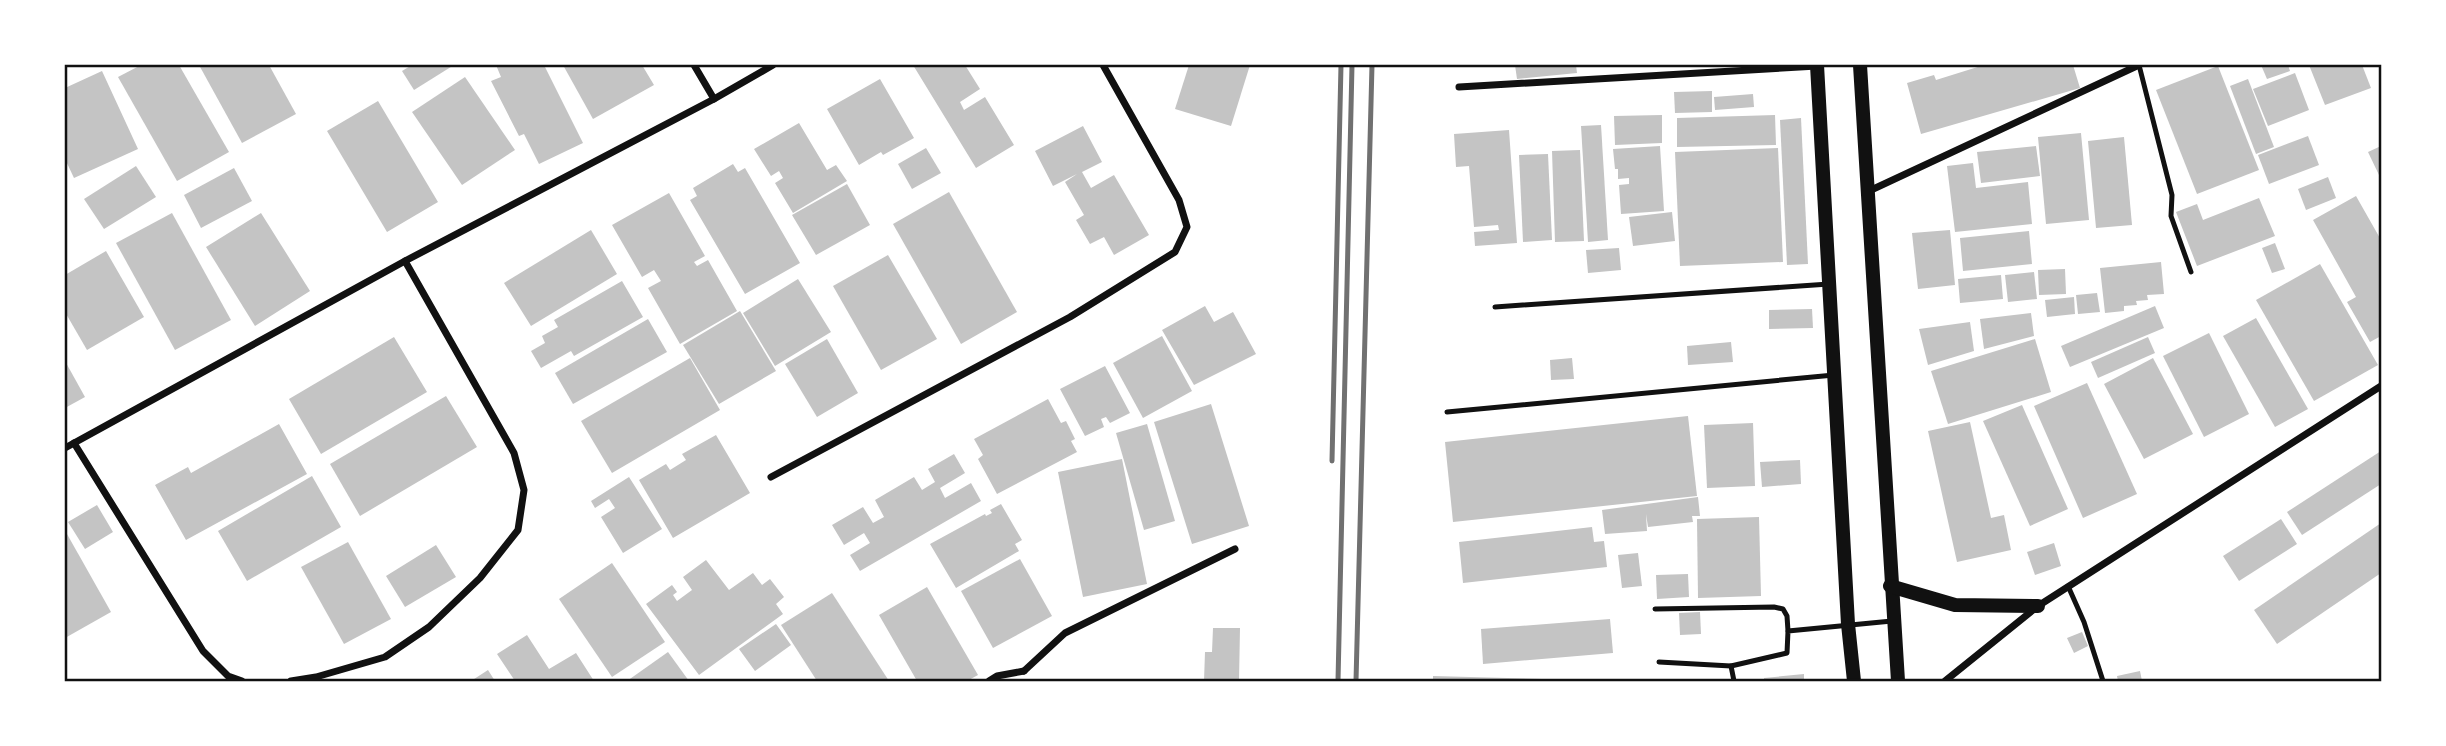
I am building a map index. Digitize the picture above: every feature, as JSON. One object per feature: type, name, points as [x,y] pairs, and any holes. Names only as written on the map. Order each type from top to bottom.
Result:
[{"type":"main road","points":[[1817,65],[1854,681]]},
{"type":"main road","points":[[1860,65],[1890,586],[1898,681]]},
{"type":"main road","points":[[1890,586],[1955,605],[2038,606]]},
{"type":"street","points":[[694,65],[714,99]]},
{"type":"street","points":[[65,448],[405,261],[714,99],[773,65]]},
{"type":"street","points":[[771,477],[1070,317],[1175,252],[1187,228],[1179,200],[1102,65]]},
{"type":"street","points":[[1459,87],[1817,65]]},
{"type":"street","points":[[1868,192],[2139,65]]},
{"type":"street","points":[[291,681],[316,677],[385,657],[429,627],[480,578],[518,530],[524,490],[514,453],[405,261]]},
{"type":"street","points":[[1945,681],[2038,606],[2381,386]]},
{"type":"street","points":[[74,443],[203,651],[229,677],[242,681]]},
{"type":"street","points":[[989,681],[996,676],[1024,671],[1065,633],[1235,549]]},
{"type":"street","points":[[1024,671],[1026,681]]},
{"type":"lane","points":[[2139,65],[2172,195],[2171,216],[2191,272]]},
{"type":"lane","points":[[1494,307],[1829,284]]},
{"type":"lane","points":[[1447,412],[1834,375]]},
{"type":"lane","points":[[2068,586],[2084,622],[2103,681]]},
{"type":"lane","points":[[1655,609],[1774,607],[1783,609],[1787,616],[1787,653],[1731,666],[1660,662]]},
{"type":"lane","points":[[1788,631],[1893,621]]},
{"type":"lane","points":[[1731,666],[1734,681]]},
{"type":"building","points":[[141,65],[179,65],[229,152],[177,181],[118,77]]},
{"type":"building","points":[[199,65],[269,65],[296,114],[242,143]]},
{"type":"building","points":[[412,65],[454,65],[414,90],[402,71]]},
{"type":"building","points":[[496,65],[544,65],[583,143],[539,164],[524,134],[519,136],[491,81],[501,77]]},
{"type":"building","points":[[563,65],[642,65],[654,85],[593,119]]},
{"type":"building","points":[[913,65],[965,65],[980,89],[960,102],[964,110],[985,97],[1014,145],[976,168]]},
{"type":"building","points":[[1189,65],[1250,65],[1231,126],[1175,109]]},
{"type":"building","points":[[1515,65],[1576,65],[1577,73],[1517,79]]},
{"type":"building","points":[[1984,65],[2073,65],[2080,88],[1921,134],[1907,83],[1934,75],[1936,80]]},
{"type":"building","points":[[2261,65],[2288,65],[2290,71],[2267,79]]},
{"type":"building","points":[[2309,65],[2362,65],[2371,88],[2325,105]]},
{"type":"building","points":[[2218,66],[2259,170],[2197,194],[2156,90]]},
{"type":"building","points":[[102,71],[138,149],[74,178],[65,159],[65,88]]},
{"type":"building","points":[[2295,73],[2309,110],[2268,126],[2253,89]]},
{"type":"building","points":[[465,77],[515,150],[462,185],[412,112]]},
{"type":"building","points":[[880,79],[914,138],[859,165],[827,109]]},
{"type":"building","points":[[2248,79],[2274,147],[2256,154],[2230,86]]},
{"type":"building","points":[[1712,91],[1712,112],[1675,113],[1674,92]]},
{"type":"building","points":[[1753,94],[1754,107],[1715,110],[1714,97]]},
{"type":"building","points":[[378,101],[438,202],[387,232],[327,131]]},
{"type":"building","points":[[1662,115],[1662,143],[1615,145],[1614,116]]},
{"type":"building","points":[[1775,115],[1776,145],[1677,147],[1677,118]]},
{"type":"building","points":[[1801,118],[1808,264],[1787,265],[1780,120]]},
{"type":"building","points":[[799,123],[827,170],[836,165],[847,181],[793,213],[775,183],[783,178],[779,171],[771,176],[754,149]]},
{"type":"building","points":[[1601,125],[1608,240],[1588,242],[1581,126]]},
{"type":"building","points":[[1083,126],[1102,162],[1082,172],[1091,188],[1114,175],[1149,235],[1114,255],[1104,237],[1090,244],[1076,220],[1084,215],[1065,182],[1077,174],[1053,186],[1035,151]]},
{"type":"building","points":[[1509,130],[1517,243],[1475,246],[1474,232],[1499,230],[1498,225],[1474,227],[1469,166],[1456,167],[1454,134]]},
{"type":"building","points":[[2081,133],[2089,220],[2046,224],[2038,137]]},
{"type":"building","points":[[2308,136],[2319,165],[2269,184],[2258,155]]},
{"type":"building","points":[[2124,137],[2132,225],[2096,228],[2088,141]]},
{"type":"building","points":[[1660,146],[1664,211],[1621,214],[1619,185],[1629,184],[1629,178],[1618,179],[1613,149]]},
{"type":"building","points":[[2036,146],[2040,176],[1981,183],[1977,152]]},
{"type":"building","points":[[2381,146],[2381,174],[2379,175],[2368,152]]},
{"type":"building","points":[[926,148],[941,173],[912,189],[898,164]]},
{"type":"building","points":[[1778,148],[1783,262],[1680,266],[1675,152]]},
{"type":"building","points":[[1580,150],[1584,241],[1555,242],[1552,151]]},
{"type":"building","points":[[1548,154],[1552,240],[1523,242],[1519,155]]},
{"type":"building","points":[[1973,163],[1976,188],[2028,182],[2032,224],[1955,232],[1947,166]]},
{"type":"building","points":[[733,164],[738,172],[745,168],[800,263],[745,294],[690,200],[697,196],[693,188]]},
{"type":"building","points":[[136,166],[156,197],[104,229],[84,199]]},
{"type":"building","points":[[234,168],[252,201],[201,228],[184,195]]},
{"type":"building","points":[[2328,177],[2336,198],[2306,210],[2298,189]]},
{"type":"building","points":[[847,184],[870,225],[816,255],[792,215]]},
{"type":"building","points":[[949,192],[1017,312],[961,344],[893,224]]},
{"type":"building","points":[[669,193],[705,256],[694,262],[697,266],[708,260],[737,311],[680,344],[648,288],[661,281],[654,270],[642,277],[612,225]]},
{"type":"building","points":[[2356,196],[2381,240],[2381,336],[2370,342],[2347,302],[2356,297],[2313,220]]},
{"type":"building","points":[[2259,198],[2275,236],[2197,266],[2176,212],[2197,204],[2203,220]]},
{"type":"building","points":[[1672,212],[1675,241],[1633,246],[1629,217]]},
{"type":"building","points":[[172,213],[231,320],[175,350],[116,243]]},
{"type":"building","points":[[261,213],[310,291],[255,326],[206,247]]},
{"type":"building","points":[[591,230],[617,274],[531,326],[504,283]]},
{"type":"building","points":[[1950,230],[1955,285],[1918,289],[1912,233]]},
{"type":"building","points":[[2029,231],[2032,264],[1963,271],[1960,238]]},
{"type":"building","points":[[2275,243],[2285,269],[2272,273],[2262,248]]},
{"type":"building","points":[[1619,248],[1621,270],[1588,273],[1586,250]]},
{"type":"building","points":[[106,251],[144,317],[87,350],[65,312],[65,275]]},
{"type":"building","points":[[888,255],[937,339],[881,370],[833,286]]},
{"type":"building","points":[[2161,262],[2164,294],[2147,295],[2148,300],[2136,301],[2137,305],[2124,306],[2124,311],[2105,313],[2100,268]]},
{"type":"building","points":[[2320,264],[2378,365],[2314,401],[2256,300]]},
{"type":"building","points":[[2065,269],[2066,294],[2039,295],[2038,270]]},
{"type":"building","points":[[2034,272],[2037,299],[2008,302],[2005,275]]},
{"type":"building","points":[[2001,275],[2003,299],[1960,303],[1958,279]]},
{"type":"building","points":[[798,279],[831,332],[775,366],[743,313]]},
{"type":"building","points":[[622,281],[643,317],[574,356],[571,351],[541,368],[531,351],[545,343],[542,336],[558,327],[554,320]]},
{"type":"building","points":[[2097,293],[2100,312],[2078,314],[2076,295]]},
{"type":"building","points":[[2074,297],[2075,314],[2047,317],[2045,300]]},
{"type":"building","points":[[1205,306],[1214,322],[1233,312],[1256,354],[1194,385],[1162,330]]},
{"type":"building","points":[[2155,306],[2164,328],[2070,367],[2061,346]]},
{"type":"building","points":[[1812,309],[1813,328],[1769,329],[1769,310]]},
{"type":"building","points":[[740,311],[776,371],[719,404],[683,345]]},
{"type":"building","points":[[2031,313],[2034,336],[1984,349],[1980,319]]},
{"type":"building","points":[[2256,318],[2308,409],[2275,427],[2223,336]]},
{"type":"building","points":[[648,319],[667,352],[573,404],[555,373]]},
{"type":"building","points":[[1970,322],[1974,351],[1928,365],[1919,329]]},
{"type":"building","points":[[2209,333],[2249,414],[2204,437],[2163,356]]},
{"type":"building","points":[[1162,336],[1192,391],[1143,418],[1113,363]]},
{"type":"building","points":[[394,337],[427,392],[321,454],[289,399]]},
{"type":"building","points":[[2148,337],[2155,353],[2098,378],[2091,362]]},
{"type":"building","points":[[827,339],[858,393],[817,417],[785,364]]},
{"type":"building","points":[[2035,339],[2051,392],[1948,424],[1931,371]]},
{"type":"building","points":[[1731,342],[1733,362],[1688,365],[1687,346]]},
{"type":"building","points":[[690,358],[720,410],[612,473],[581,421]]},
{"type":"building","points":[[1572,358],[1574,379],[1551,380],[1550,360]]},
{"type":"building","points":[[2153,358],[2193,434],[2144,459],[2104,384]]},
{"type":"building","points":[[65,361],[85,397],[65,408]]},
{"type":"building","points":[[1105,366],[1130,413],[1110,423],[1106,417],[1101,419],[1104,427],[1085,436],[1060,389]]},
{"type":"building","points":[[2087,383],[2137,494],[2083,518],[2034,406]]},
{"type":"building","points":[[446,396],[477,447],[360,516],[330,464]]},
{"type":"building","points":[[1048,399],[1061,423],[1066,421],[1075,439],[1071,441],[1077,452],[997,494],[978,459],[983,455],[974,439]]},
{"type":"building","points":[[1211,404],[1249,526],[1192,544],[1154,422]]},
{"type":"building","points":[[2022,405],[2068,509],[2030,526],[1983,421]]},
{"type":"building","points":[[1688,416],[1697,496],[1453,522],[1445,442]]},
{"type":"building","points":[[1970,422],[1991,518],[2004,515],[2011,550],[1957,562],[1928,431]]},
{"type":"building","points":[[1753,423],[1755,486],[1707,488],[1704,425]]},
{"type":"building","points":[[279,424],[307,474],[186,540],[155,485],[188,467],[191,473]]},
{"type":"building","points":[[1147,424],[1175,521],[1144,530],[1116,433]]},
{"type":"building","points":[[716,435],[750,493],[673,538],[639,480],[666,464],[670,470],[686,460],[682,454]]},
{"type":"building","points":[[2381,451],[2381,484],[2302,535],[2287,512]]},
{"type":"building","points":[[954,454],[965,473],[940,488],[945,498],[971,483],[981,501],[860,571],[850,555],[870,543],[864,533],[844,545],[832,525],[863,507],[873,523],[884,517],[875,500],[914,477],[922,490],[935,482],[928,469]]},
{"type":"building","points":[[1122,459],[1147,584],[1083,597],[1058,472]]},
{"type":"building","points":[[1800,460],[1801,484],[1762,487],[1760,462]]},
{"type":"building","points":[[312,476],[341,527],[247,581],[218,531]]},
{"type":"building","points":[[629,477],[662,529],[623,553],[601,517],[615,508],[609,499],[595,508],[591,501]]},
{"type":"building","points":[[1698,497],[1700,516],[1692,516],[1693,522],[1648,527],[1646,514],[1647,531],[1605,534],[1602,510]]},
{"type":"building","points":[[1001,504],[1022,540],[1015,544],[1019,551],[956,588],[930,544],[985,514],[986,516],[992,513],[990,510]]},
{"type":"building","points":[[97,505],[113,532],[85,549],[68,522]]},
{"type":"building","points":[[1759,517],[1761,596],[1698,598],[1697,519]]},
{"type":"building","points":[[2281,519],[2297,544],[2239,581],[2223,556]]},
{"type":"building","points":[[2381,523],[2381,573],[2277,644],[2254,610]]},
{"type":"building","points":[[1592,527],[1594,542],[1604,541],[1607,567],[1463,583],[1459,542]]},
{"type":"building","points":[[67,534],[111,612],[65,638],[65,535]]},
{"type":"building","points":[[348,542],[391,619],[344,644],[301,567]]},
{"type":"building","points":[[2054,543],[2061,566],[2035,575],[2027,552]]},
{"type":"building","points":[[436,545],[456,577],[405,607],[386,576]]},
{"type":"building","points":[[1638,553],[1642,586],[1622,588],[1618,555]]},
{"type":"building","points":[[1020,559],[1052,616],[993,648],[961,591]]},
{"type":"building","points":[[706,560],[729,590],[753,573],[762,585],[770,579],[784,597],[776,604],[783,614],[699,675],[646,604],[672,585],[677,592],[673,595],[677,601],[692,590],[683,577]]},
{"type":"building","points":[[612,563],[665,642],[612,677],[559,599]]},
{"type":"building","points":[[1688,574],[1689,597],[1657,599],[1656,575]]},
{"type":"building","points":[[927,587],[978,675],[967,681],[917,681],[879,615]]},
{"type":"building","points":[[832,593],[889,681],[817,681],[781,625]]},
{"type":"building","points":[[1700,612],[1701,634],[1680,635],[1679,613]]},
{"type":"building","points":[[1610,619],[1613,653],[1483,664],[1481,629]]},
{"type":"building","points":[[776,624],[791,645],[755,671],[739,649]]},
{"type":"building","points":[[1213,628],[1240,628],[1239,681],[1204,681],[1205,652],[1212,652]]},
{"type":"building","points":[[2082,632],[2088,646],[2074,653],[2067,638]]},
{"type":"building","points":[[527,635],[549,669],[576,653],[594,681],[515,681],[497,654]]},
{"type":"building","points":[[668,652],[689,681],[627,681]]},
{"type":"building","points":[[488,670],[495,681],[471,681]]},
{"type":"building","points":[[2140,671],[2142,681],[2118,681],[2117,676]]},
{"type":"building","points":[[1804,674],[1804,681],[1764,681],[1764,678]]},
{"type":"building","points":[[1433,676],[1542,679],[1542,681],[1433,681]]},
{"type":"railway","points":[[1332,461],[1341,65]]},
{"type":"railway","points":[[1338,681],[1352,65]]},
{"type":"railway","points":[[1356,681],[1372,65]]}]
